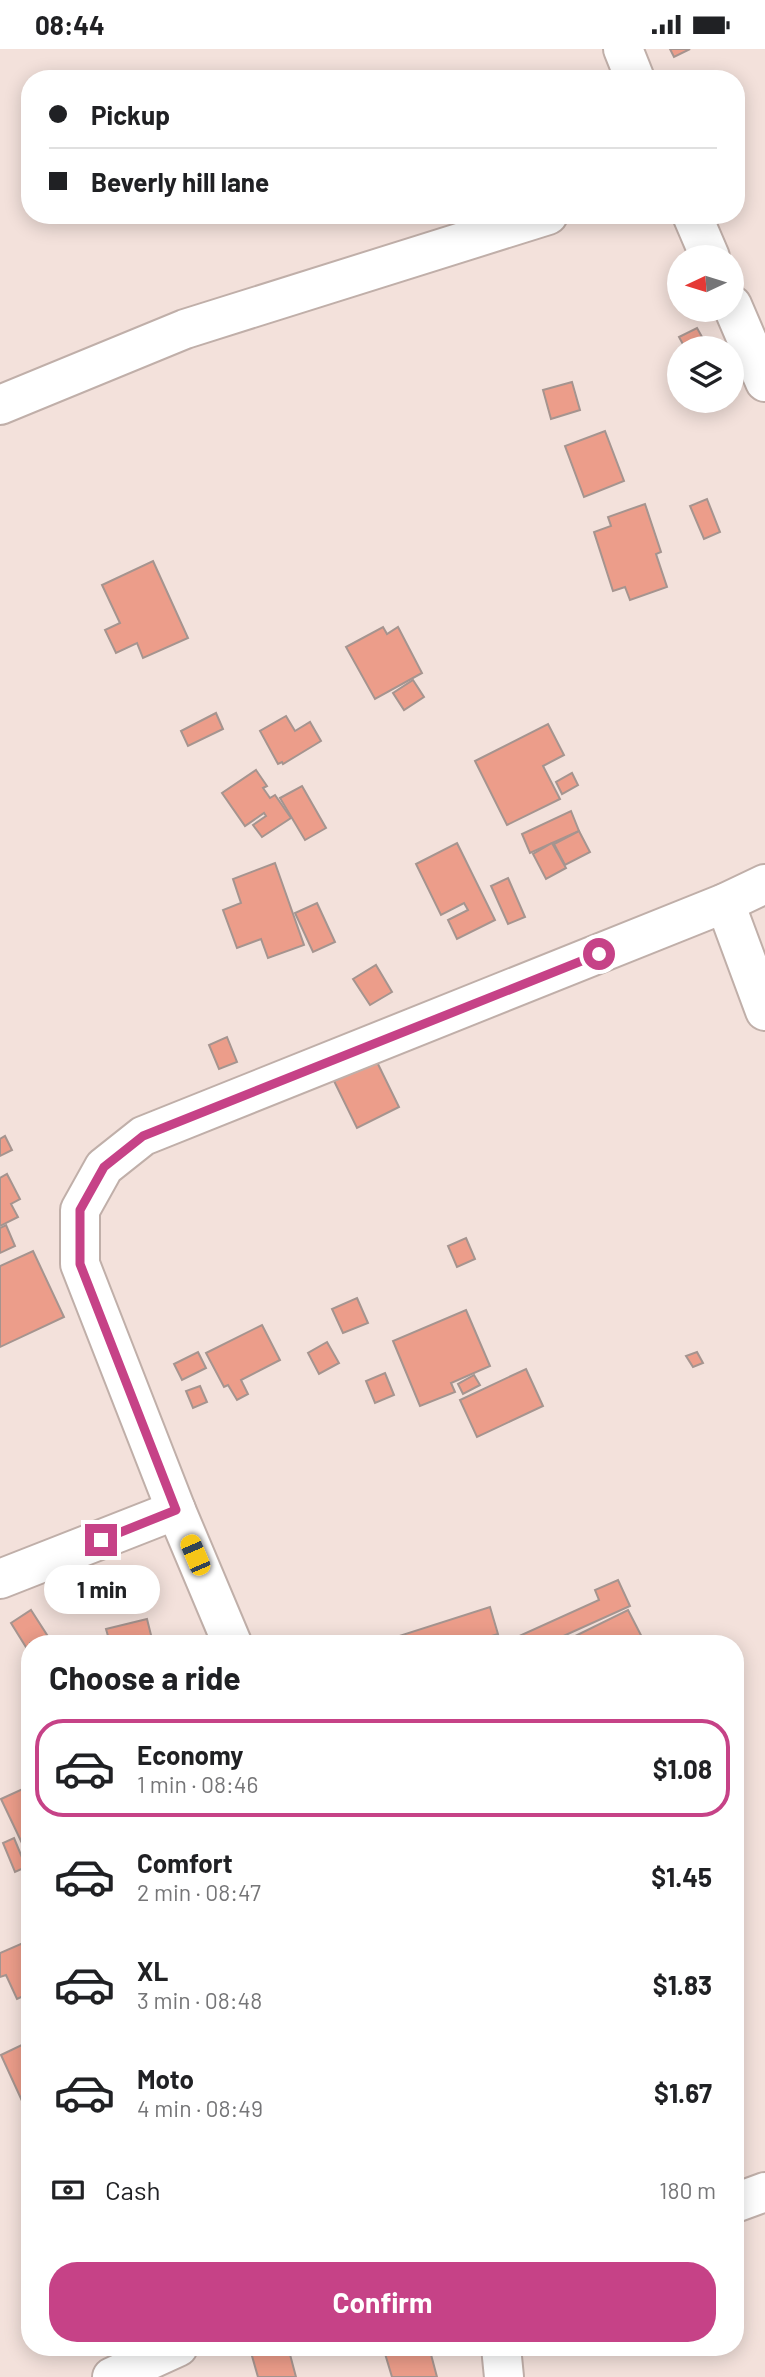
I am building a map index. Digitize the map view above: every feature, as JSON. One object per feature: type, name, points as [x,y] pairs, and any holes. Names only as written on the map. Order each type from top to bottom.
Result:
[{"type":"street","points":[[624,49],[632,70]]},
{"type":"street","points":[[0,405],[185,328],[519,224]]},
{"type":"street","points":[[696,224],[705,245]]},
{"type":"street","points":[[739,322],[765,382]]},
{"type":"street","points":[[229,1635],[176,1510],[80,1264],[80,1210],[104,1167],[143,1136],[725,903],[765,884]]},
{"type":"street","points":[[725,903],[765,1011]]},
{"type":"street","points":[[0,1579],[176,1510]]},
{"type":"street","points":[[744,2200],[765,2192]]},
{"type":"street","points":[[112,2377],[158,2356]]},
{"type":"street","points":[[502,2356],[504,2377]]},
{"type":"building","points":[[670,49],[690,49],[674,57]]},
{"type":"building","points":[[697,328],[702,336],[681,336]]},
{"type":"building","points":[[572,382],[580,410],[551,419],[543,390]]},
{"type":"building","points":[[605,431],[624,481],[584,497],[565,446]]},
{"type":"building","points":[[707,499],[720,532],[704,539],[690,506]]},
{"type":"building","points":[[645,504],[661,552],[656,554],[667,587],[630,600],[625,587],[613,591],[594,532],[611,526],[608,517]]},
{"type":"building","points":[[153,561],[188,638],[143,658],[137,643],[116,653],[105,630],[120,623],[102,585]]},
{"type":"building","points":[[383,627],[387,634],[398,627],[422,673],[375,699],[346,647]]},
{"type":"building","points":[[413,680],[424,697],[404,710],[393,693]]},
{"type":"building","points":[[216,713],[223,729],[188,746],[181,731]]},
{"type":"building","points":[[286,716],[295,731],[310,722],[321,741],[283,764],[278,764],[260,731]]},
{"type":"building","points":[[548,724],[564,755],[543,766],[560,799],[507,825],[475,761]]},
{"type":"building","points":[[256,770],[267,786],[263,788],[270,798],[275,795],[291,818],[262,837],[253,825],[266,816],[264,813],[245,826],[222,793]]},
{"type":"building","points":[[572,773],[578,785],[562,794],[556,782]]},
{"type":"building","points":[[302,786],[326,828],[305,840],[280,798]]},
{"type":"building","points":[[571,811],[579,831],[530,853],[522,834]]},
{"type":"building","points":[[579,831],[590,852],[565,865],[554,844]]},
{"type":"building","points":[[457,843],[495,920],[457,939],[448,920],[468,910],[464,903],[441,915],[416,864]]},
{"type":"building","points":[[552,843],[566,868],[546,879],[533,854]]},
{"type":"building","points":[[275,863],[304,945],[268,958],[261,939],[237,948],[223,910],[241,903],[233,879]]},
{"type":"building","points":[[508,878],[525,917],[508,924],[491,886]]},
{"type":"building","points":[[317,903],[335,942],[313,952],[295,913]]},
{"type":"building","points":[[376,965],[392,992],[370,1005],[353,979]]},
{"type":"building","points":[[227,1037],[237,1062],[219,1069],[209,1045]]},
{"type":"building","points":[[376,1060],[399,1107],[357,1128],[334,1081]]},
{"type":"building","points":[[5,1136],[12,1150],[0,1156],[0,1139]]},
{"type":"building","points":[[7,1174],[20,1199],[11,1204],[18,1217],[0,1226],[0,1178]]},
{"type":"building","points":[[6,1225],[15,1246],[0,1253],[0,1228]]},
{"type":"building","points":[[466,1238],[475,1259],[457,1267],[448,1246]]},
{"type":"building","points":[[33,1251],[64,1317],[0,1347],[0,1266]]},
{"type":"building","points":[[357,1298],[368,1323],[343,1333],[332,1309]]},
{"type":"building","points":[[466,1310],[490,1366],[451,1383],[455,1392],[420,1406],[393,1341]]},
{"type":"building","points":[[262,1325],[280,1360],[241,1380],[248,1394],[237,1400],[228,1385],[224,1387],[206,1353]]},
{"type":"building","points":[[327,1342],[339,1363],[319,1374],[308,1353]]},
{"type":"building","points":[[198,1352],[206,1368],[182,1380],[174,1364]]},
{"type":"building","points":[[697,1352],[703,1363],[693,1367],[686,1356]]},
{"type":"building","points":[[526,1369],[543,1406],[477,1437],[460,1400]]},
{"type":"building","points":[[385,1373],[394,1395],[375,1403],[366,1381]]},
{"type":"building","points":[[474,1375],[480,1385],[463,1394],[458,1384]]},
{"type":"building","points":[[200,1386],[207,1402],[193,1408],[186,1391]]},
{"type":"building","points":[[618,1580],[630,1606],[566,1635],[522,1635],[599,1600],[595,1590]]},
{"type":"building","points":[[490,1607],[498,1634],[495,1635],[402,1635]]},
{"type":"building","points":[[31,1610],[47,1635],[21,1635],[21,1639],[11,1623]]},
{"type":"building","points":[[628,1610],[641,1635],[577,1635]]},
{"type":"building","points":[[147,1619],[151,1635],[108,1635],[106,1629]]},
{"type":"building","points":[[21,1790],[21,1841],[1,1799]]},
{"type":"building","points":[[14,1838],[21,1855],[21,1869],[15,1872],[3,1843]]},
{"type":"building","points":[[21,1944],[21,1997],[17,1999],[6,1975],[0,1977],[0,1953]]},
{"type":"building","points":[[21,2045],[21,2099],[1,2055]]},
{"type":"building","points":[[252,2356],[290,2356],[296,2377],[258,2377]]},
{"type":"building","points":[[386,2356],[431,2356],[437,2377],[392,2377]]},
{"type":"route","points":[[101,1540],[176,1510],[80,1264],[80,1210],[104,1167],[143,1136],[599,954]]}]
